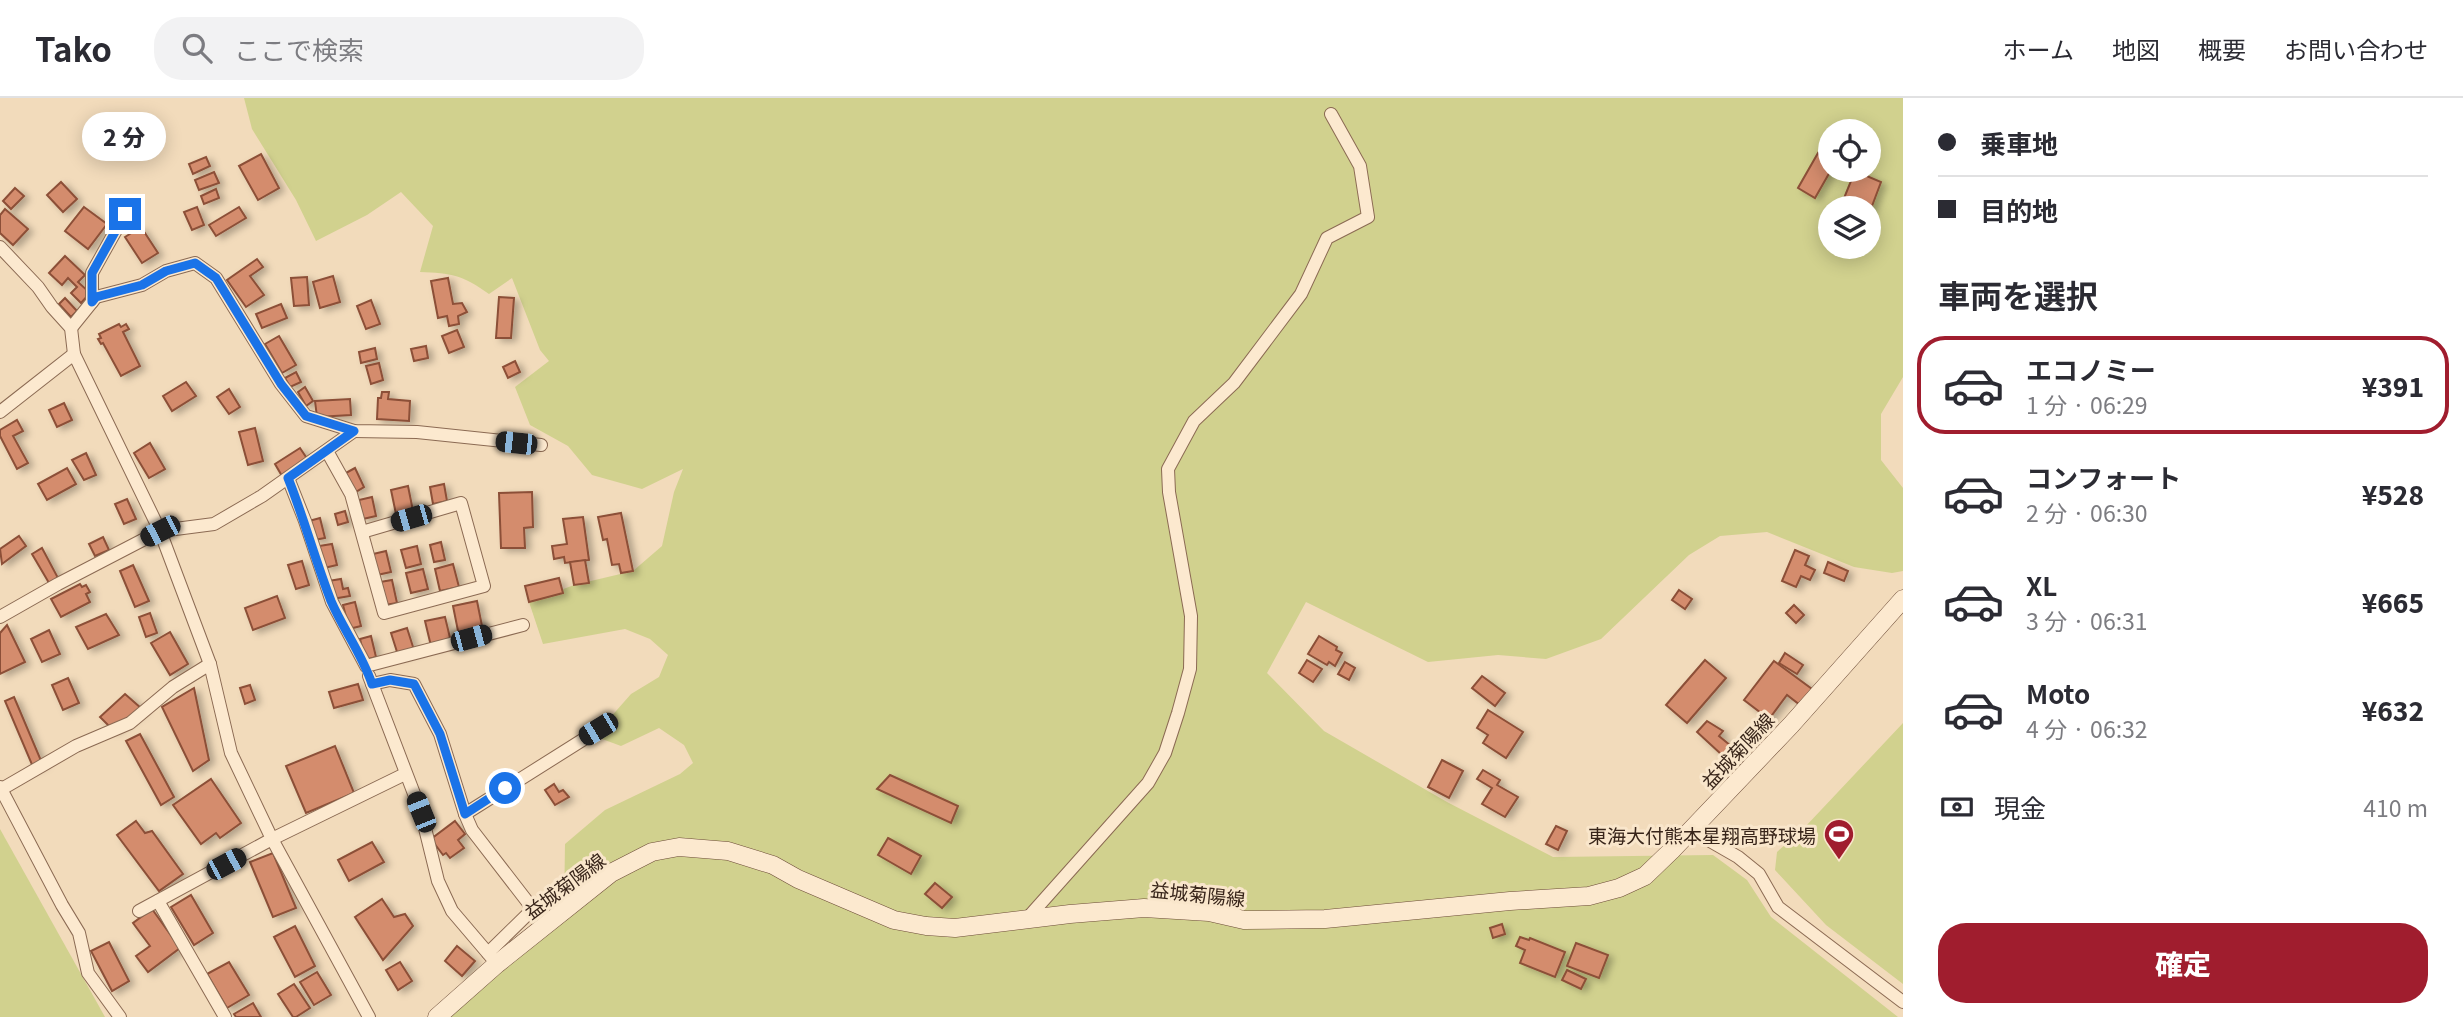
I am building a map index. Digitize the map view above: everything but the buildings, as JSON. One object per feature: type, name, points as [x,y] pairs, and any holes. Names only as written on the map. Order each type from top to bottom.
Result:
[{"type":"main road","name":"益城菊陽線","points":[[437,1017],[492,959],[611,873],[652,852],[679,847],[728,851],[773,865],[798,879],[894,920],[956,928],[1143,908],[1209,912],[1244,920],[1325,919],[1589,896],[1619,888],[1645,876],[1691,830],[1903,599]]},
{"type":"street","points":[[1024,921],[1148,783],[1165,752],[1190,669],[1191,616],[1169,492],[1168,469],[1194,421],[1234,383],[1301,294],[1327,238],[1368,217],[1360,166],[1331,114]]},
{"type":"street","points":[[92,302],[92,273],[125,214]]},
{"type":"street","points":[[0,247],[38,287],[71,328],[74,354],[160,531],[209,664],[232,754],[271,839],[369,1017]]},
{"type":"street","points":[[71,328],[96,297],[142,285],[166,271],[195,263],[216,278],[281,384],[306,416],[354,431],[416,432],[541,445]]},
{"type":"street","points":[[0,412],[74,354]]},
{"type":"street","points":[[0,617],[160,531],[214,524],[288,478],[354,431]]},
{"type":"street","points":[[327,450],[351,494],[384,613],[484,586],[461,503],[362,532]]},
{"type":"street","points":[[288,478],[306,521],[332,602],[366,666],[372,684],[405,774],[421,812],[438,881],[452,911],[492,959],[533,909],[472,830],[440,734],[414,684],[390,680],[372,684]]},
{"type":"street","points":[[366,666],[523,625]]},
{"type":"street","points":[[120,1017],[88,973],[79,933],[1,788],[76,746],[130,723],[173,687],[209,664]]},
{"type":"street","points":[[465,814],[611,722]]},
{"type":"street","points":[[139,911],[271,839],[405,774]]},
{"type":"street","points":[[1691,830],[1738,857],[1759,874],[1778,907],[1903,1002]]},
{"type":"street","points":[[159,901],[225,1017]]},
{"type":"green space","points":[[244,98],[1903,98],[1903,377],[1881,414],[1881,460],[1903,488],[1903,571],[1892,573],[1854,567],[1767,532],[1720,536],[1689,555],[1601,639],[1546,659],[1498,655],[1428,662],[1306,602],[1267,673],[1324,731],[1447,802],[1553,857],[1713,855],[1747,880],[1771,917],[1898,1017],[437,1017],[564,910],[565,844],[605,810],[680,774],[693,763],[684,745],[659,728],[621,746],[594,736],[631,694],[659,677],[668,655],[650,639],[625,629],[543,644],[529,602],[574,585],[633,571],[662,546],[674,492],[683,469],[642,489],[592,475],[568,446],[530,425],[515,387],[549,361],[540,350],[512,278],[489,294],[456,276],[420,272],[433,226],[401,192],[367,215],[316,241],[296,200],[252,129]]},
{"type":"green space","name":"東海大付熊本星翔高野球場","points":[[1903,723],[1903,984],[1826,925],[1775,870],[1777,852],[1805,827]]},
{"type":"green space","points":[[0,829],[105,1017],[0,1017]]},
{"type":"place","name":"東海大付熊本星翔高野球場","points":[[1839,861]]},
{"type":"route","points":[[125,214],[92,273],[92,302],[96,297],[142,285],[166,271],[195,263],[216,278],[281,384],[306,416],[354,431],[288,478],[306,521],[332,602],[366,666],[372,684],[390,680],[414,684],[440,734],[465,814],[505,788]]}]
